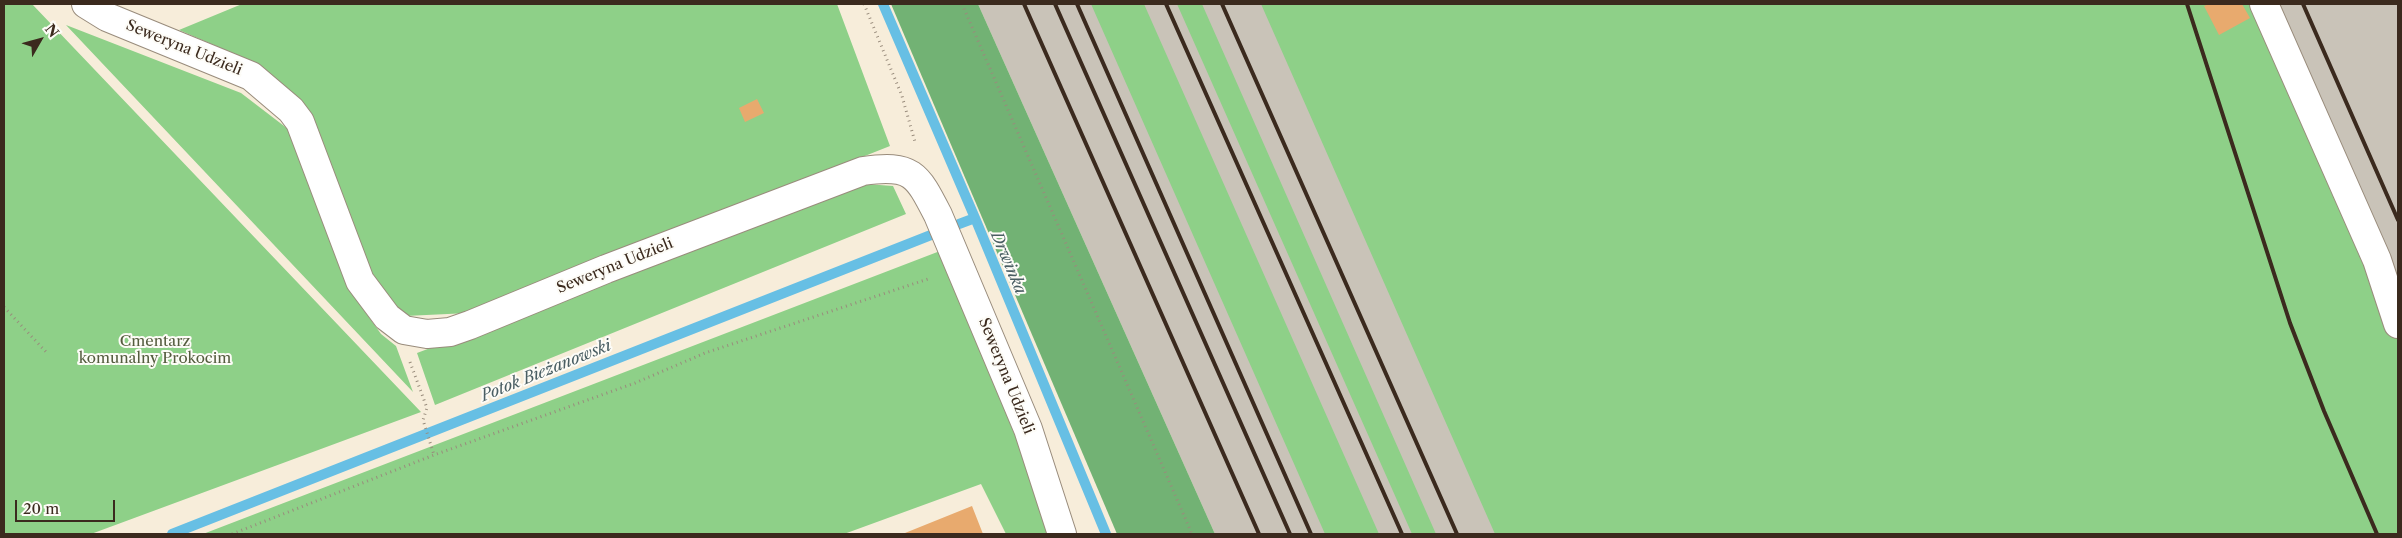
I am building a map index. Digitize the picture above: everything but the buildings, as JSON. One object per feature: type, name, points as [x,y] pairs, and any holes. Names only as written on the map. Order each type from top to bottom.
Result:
[{"type":"street","name":"Seweryna Udzieli","points":[[86,4],[106,17],[251,76],[291,110],[300,122],[360,281],[387,317],[404,330],[427,334],[450,332],[606,269],[862,171],[882,168],[901,170],[911,174],[921,182],[938,215],[1028,429],[1062,534]]},
{"type":"street","points":[[2264,4],[2377,260],[2398,324]]},
{"type":"path","points":[[864,4],[902,96],[912,128],[916,150],[911,174]]},
{"type":"path","points":[[962,4],[1192,534]]},
{"type":"path","points":[[232,534],[434,454],[635,383],[705,353],[850,306],[960,267]]},
{"type":"path","points":[[4,307],[48,354]]},
{"type":"path","points":[[404,330],[408,356],[427,408],[423,420],[434,454]]},
{"type":"shaded area","points":[[978,4],[2398,4],[2398,534],[1215,534]]},
{"type":"green space","name":"Cmentarz komunalny Prokocim","points":[[4,4],[32,4],[421,412],[91,534],[4,534]]},
{"type":"green space","points":[[242,4],[837,4],[890,146],[469,313],[405,316],[385,297],[364,257],[307,108],[260,65],[179,30]]},
{"type":"green space","points":[[891,4],[978,4],[1215,534],[1117,534]]},
{"type":"green space","points":[[1091,4],[1144,4],[1379,534],[1325,534]]},
{"type":"green space","points":[[1177,4],[1202,4],[1436,534],[1412,534]]},
{"type":"green space","points":[[1261,4],[2270,4],[2398,288],[2398,534],[1495,534]]},
{"type":"green space","points":[[66,25],[241,93],[288,129],[349,289],[381,334],[396,346],[413,392]]},
{"type":"green space","points":[[866,184],[893,186],[906,214],[435,405],[417,353]]},
{"type":"green space","points":[[940,251],[1055,534],[1006,534],[981,484],[844,534],[203,534]]},
{"type":"waterway","name":"Drwinka","points":[[883,4],[975,218],[1106,534]]},
{"type":"waterway","name":"Potok Bieżanowski","points":[[959,224],[975,218]]},
{"type":"waterway","name":"Potok Bieżanowski","points":[[172,534],[931,235]]},
{"type":"railway","points":[[1024,4],[1259,534]]},
{"type":"railway","points":[[1055,4],[1290,534]]},
{"type":"railway","points":[[1077,4],[1311,534]]},
{"type":"railway","points":[[1166,4],[1402,534]]},
{"type":"railway","points":[[1222,4],[1457,534]]},
{"type":"railway","points":[[2187,4],[2290,323],[2324,411],[2377,534]]},
{"type":"railway","points":[[2303,4],[2398,220]]}]
